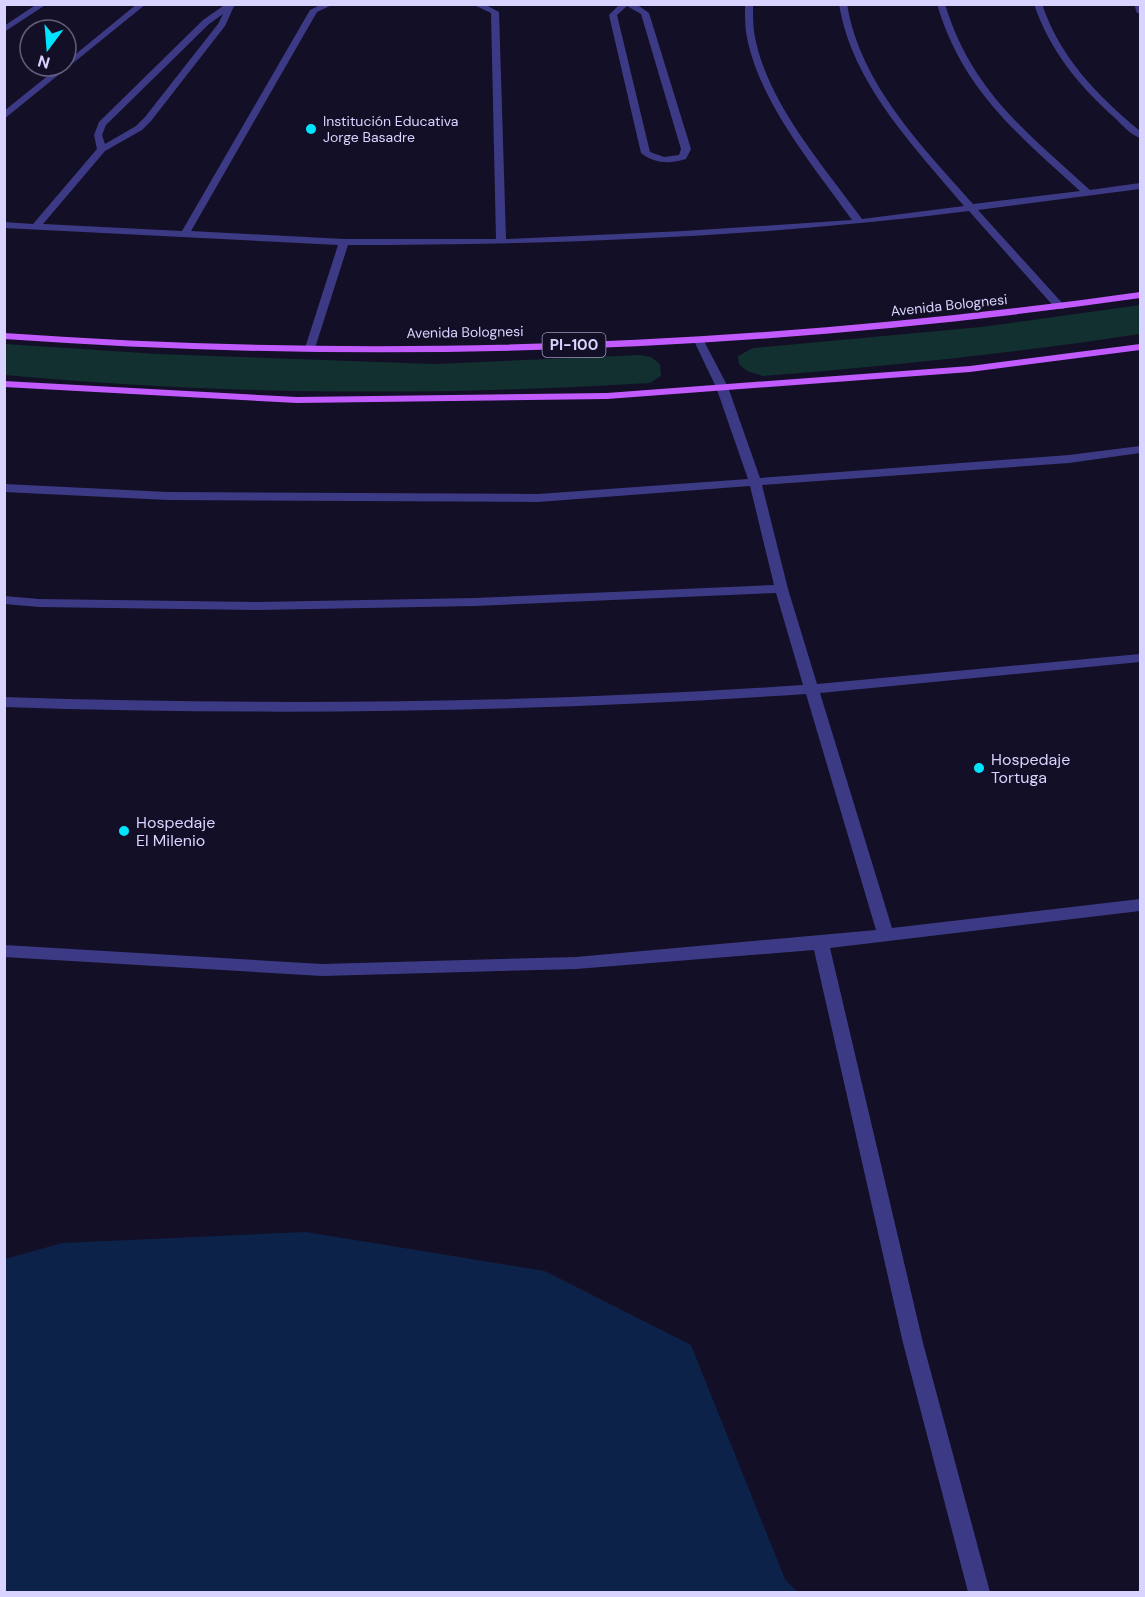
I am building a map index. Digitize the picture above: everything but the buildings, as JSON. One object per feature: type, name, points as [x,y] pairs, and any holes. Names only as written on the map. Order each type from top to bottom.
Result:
[{"type":"main road","name":"Avenida Bolognesi","points":[[4,336],[163,345],[310,348],[444,348],[699,341],[832,332],[1060,307],[1140,294]]},
{"type":"main road","points":[[4,384],[297,400],[607,396],[970,369],[1140,347]]},
{"type":"street","points":[[4,30],[43,4]]},
{"type":"street","points":[[4,116],[142,4]]},
{"type":"street","points":[[102,149],[98,135],[102,124],[207,22],[231,4]]},
{"type":"street","points":[[35,227],[102,149],[139,128],[148,119],[222,24],[231,4]]},
{"type":"street","points":[[185,234],[314,10],[330,4]]},
{"type":"street","points":[[477,4],[495,12],[501,242]]},
{"type":"street","points":[[627,4],[645,13],[686,149],[683,157],[671,161],[657,159],[646,153],[613,15],[627,4]]},
{"type":"street","points":[[749,4],[747,20],[752,45],[772,95],[859,222]]},
{"type":"street","points":[[843,4],[844,14],[863,67],[879,94],[970,209],[1060,307]]},
{"type":"street","points":[[941,4],[944,19],[954,43],[988,96],[1012,124],[1088,193]]},
{"type":"street","points":[[1038,4],[1053,42],[1099,99],[1140,135]]},
{"type":"street","points":[[1138,4],[1140,11]]},
{"type":"street","points":[[4,225],[344,242],[501,242],[684,234],[859,222],[1140,186]]},
{"type":"street","points":[[310,348],[344,242]]},
{"type":"street","points":[[699,341],[722,387],[756,484],[782,589],[886,935]]},
{"type":"street","points":[[4,488],[168,496],[538,498],[756,484],[1057,460],[1140,449]]},
{"type":"street","points":[[4,600],[50,603],[257,606],[475,602],[782,589]]},
{"type":"street","points":[[4,702],[146,708],[339,708],[563,704],[812,689],[1140,658]]},
{"type":"street","points":[[7,956],[322,970],[576,963],[821,943],[1140,905]]},
{"type":"street","points":[[821,943],[913,1343],[979,1593]]},
{"type":"green space","points":[[1140,305],[1140,334],[952,358],[763,376],[747,371],[739,364],[738,356],[753,348],[981,327]]},
{"type":"green space","points":[[5,344],[159,354],[434,364],[640,355],[651,357],[660,364],[661,376],[650,383],[489,390],[327,391],[166,387],[5,375]]},
{"type":"water","points":[[306,1232],[545,1271],[691,1345],[785,1579],[797,1592],[5,1592],[5,1259],[62,1243]]},
{"type":"place","name":"Institución Educativa Jorge Basadre","points":[[311,129]]},
{"type":"place","name":"Hospedaje Tortuga","points":[[979,768]]},
{"type":"place","name":"Hospedaje El Milenio","points":[[124,831]]}]
